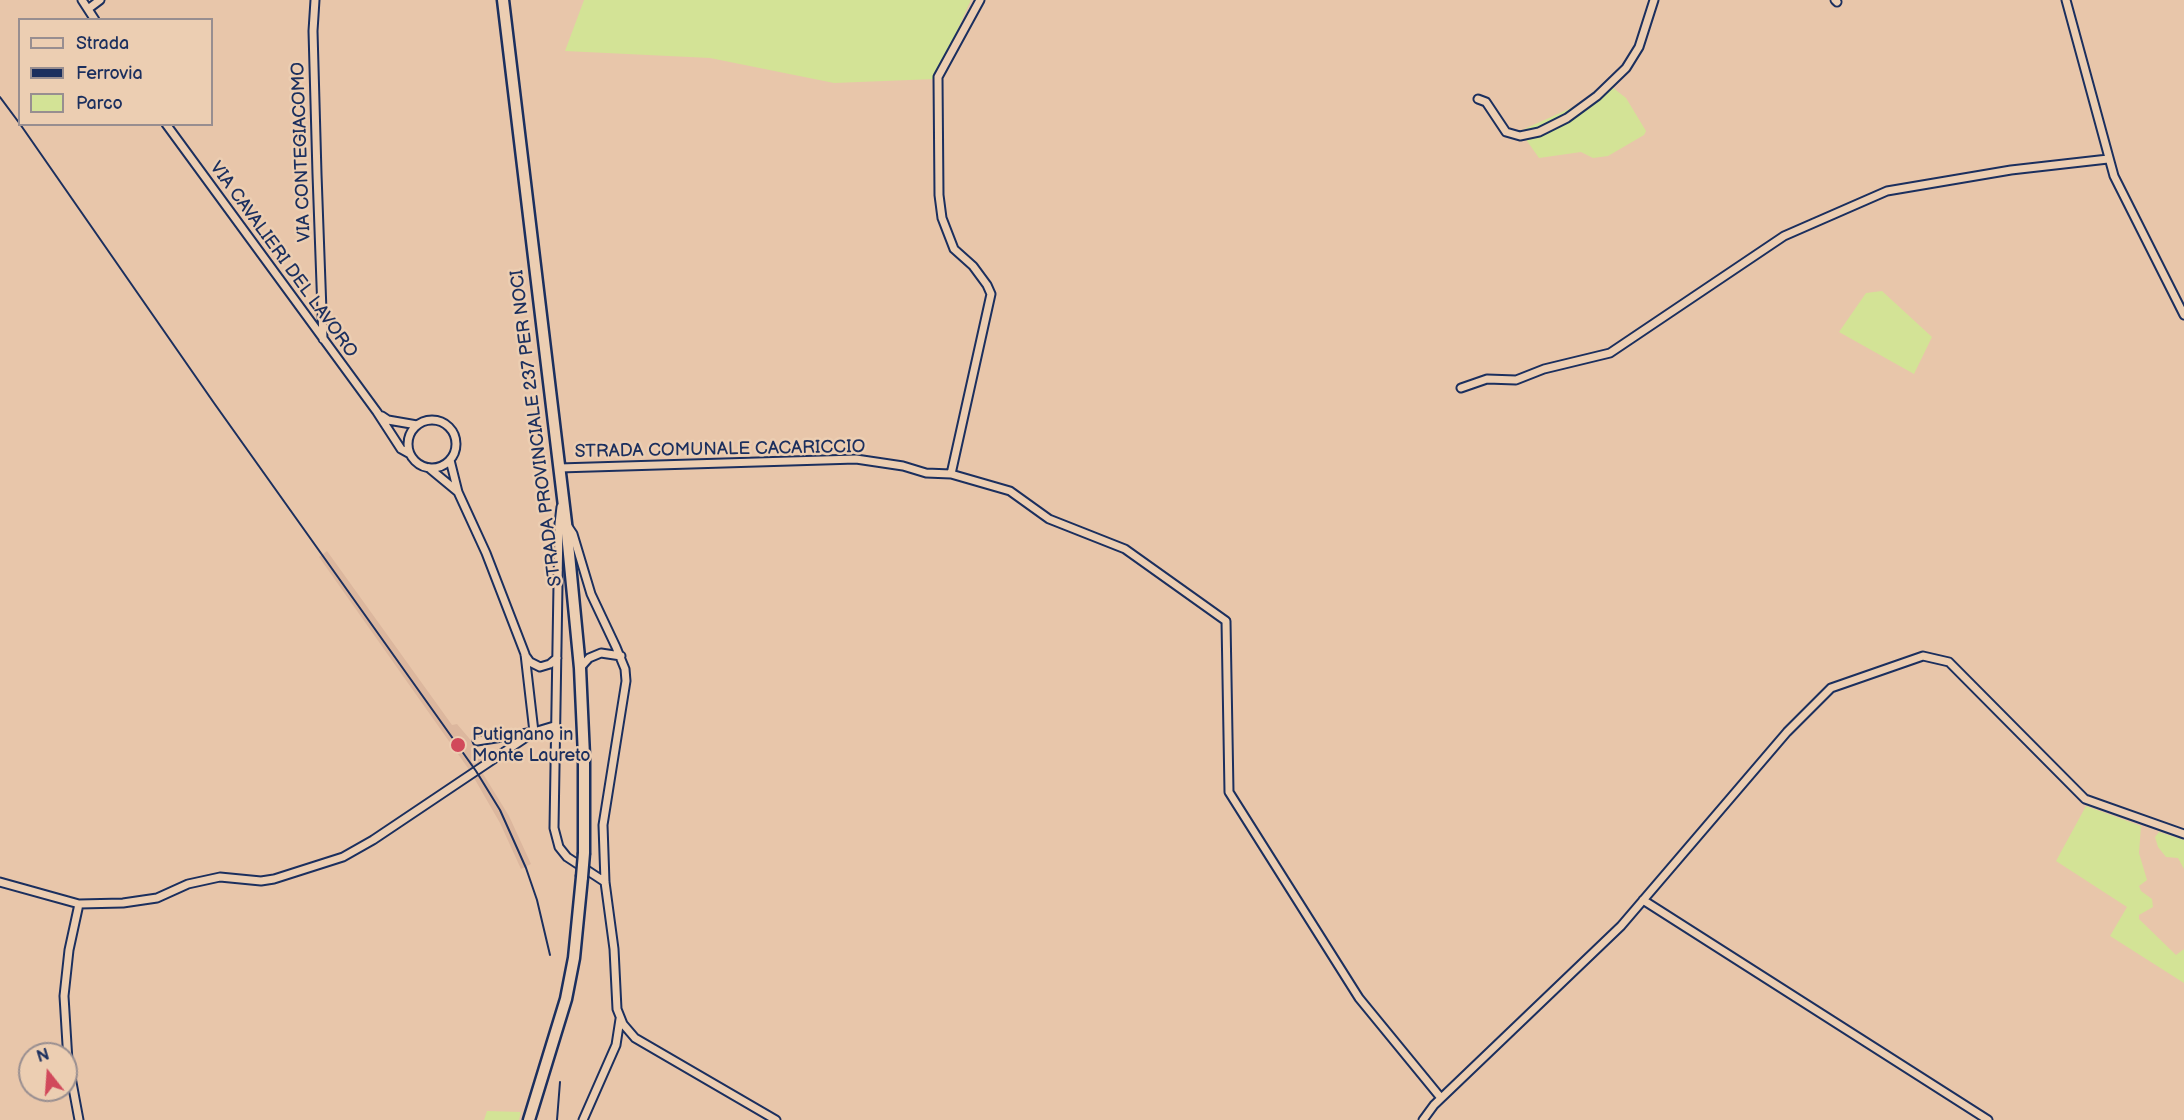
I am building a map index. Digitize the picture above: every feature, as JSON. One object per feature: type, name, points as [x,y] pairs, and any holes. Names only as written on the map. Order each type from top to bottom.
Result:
[{"type":"main road","name":"STRADA PROVINCIALE 237 PER NOCI","points":[[503,0],[566,523],[580,668],[584,756],[584,853],[574,958],[566,999],[530,1120]]},
{"type":"street","points":[[82,0],[94,18]]},
{"type":"street","points":[[88,9],[100,0]]},
{"type":"street","name":"VIA CONTEGIACOMO","points":[[315,0],[316,163],[323,340]]},
{"type":"street","points":[[951,474],[991,294],[973,266],[954,249],[942,218],[939,195],[938,77],[980,0]]},
{"type":"street","points":[[1478,99],[1486,102],[1506,132],[1520,136],[1539,132],[1567,118],[1597,96],[1626,68],[1639,47],[1654,0]]},
{"type":"street","points":[[2066,0],[2114,176],[2184,315]]},
{"type":"street","name":"VIA CAVALIERI DEL LAVORO","points":[[167,126],[377,412],[401,449],[458,492]]},
{"type":"street","points":[[1461,388],[1487,379],[1516,380],[1544,369],[1610,353],[1784,236],[1887,191],[2011,170],[2108,159]]},
{"type":"street","points":[[377,412],[388,420],[417,425],[432,420],[440,421],[452,430],[456,445],[450,460],[458,492],[486,553],[525,654],[530,662],[540,667],[550,664],[557,658]]},
{"type":"street","points":[[410,454],[408,438],[417,425]]},
{"type":"street","name":"STRADA COMUNALE CACARICCIO","points":[[559,468],[856,459],[903,466],[926,473],[951,474],[1010,491],[1049,519],[1125,549],[1226,621],[1229,792],[1359,998],[1441,1098]]},
{"type":"street","points":[[429,468],[437,468],[450,460]]},
{"type":"street","points":[[562,497],[559,524],[554,726],[554,828],[559,847],[567,857],[605,882]]},
{"type":"street","points":[[566,523],[573,534],[591,594],[621,656],[626,681],[603,825],[605,882],[614,949],[617,1009],[622,1024],[635,1038],[776,1120]]},
{"type":"street","points":[[580,668],[589,658],[601,653],[621,656]]},
{"type":"street","points":[[525,654],[534,732]]},
{"type":"street","points":[[1423,1120],[1441,1098],[1621,926],[1786,732],[1831,688],[1923,656],[1948,662],[2085,799],[2184,834]]},
{"type":"street","points":[[477,741],[534,732],[554,726]]},
{"type":"street","points":[[0,882],[79,904],[123,903],[157,898],[188,884],[220,877],[261,881],[274,879],[343,857],[374,840],[534,732]]},
{"type":"street","points":[[1643,900],[1988,1120]]},
{"type":"street","points":[[79,904],[69,950],[64,996],[68,1062],[80,1120]]},
{"type":"street","points":[[583,1120],[616,1045],[620,1017]]},
{"type":"shaded area","points":[[327,551],[452,725],[457,724],[480,751],[483,759],[477,764],[509,816],[531,864],[521,869],[500,823],[470,771],[319,557]]},
{"type":"green space","points":[[584,0],[971,0],[935,79],[834,83],[710,58],[565,51]]},
{"type":"green space","points":[[1607,83],[1626,98],[1646,131],[1644,135],[1608,156],[1593,158],[1581,152],[1539,158],[1520,131],[1580,104]]},
{"type":"green space","points":[[1882,291],[1932,337],[1914,374],[1839,332],[1866,293]]},
{"type":"green space","points":[[2086,806],[2141,826],[2139,853],[2147,880],[2139,886],[2141,891],[2152,899],[2153,907],[2139,915],[2139,919],[2176,955],[2184,949],[2184,983],[2110,936],[2127,907],[2056,861]]},
{"type":"green space","points":[[2159,832],[2184,840],[2184,869],[2178,858],[2166,857],[2158,847],[2155,837]]},
{"type":"green space","points":[[487,1111],[521,1112],[519,1120],[484,1120]]},
{"type":"railway","points":[[0,97],[18,121]]},
{"type":"railway","points":[[21,126],[214,403],[476,771],[500,810],[526,868],[537,900],[550,955]]},
{"type":"railway","points":[[557,1120],[560,1082]]},
{"type":"place","name":"Putignano in Monte Laureto","points":[[458,745]]}]
